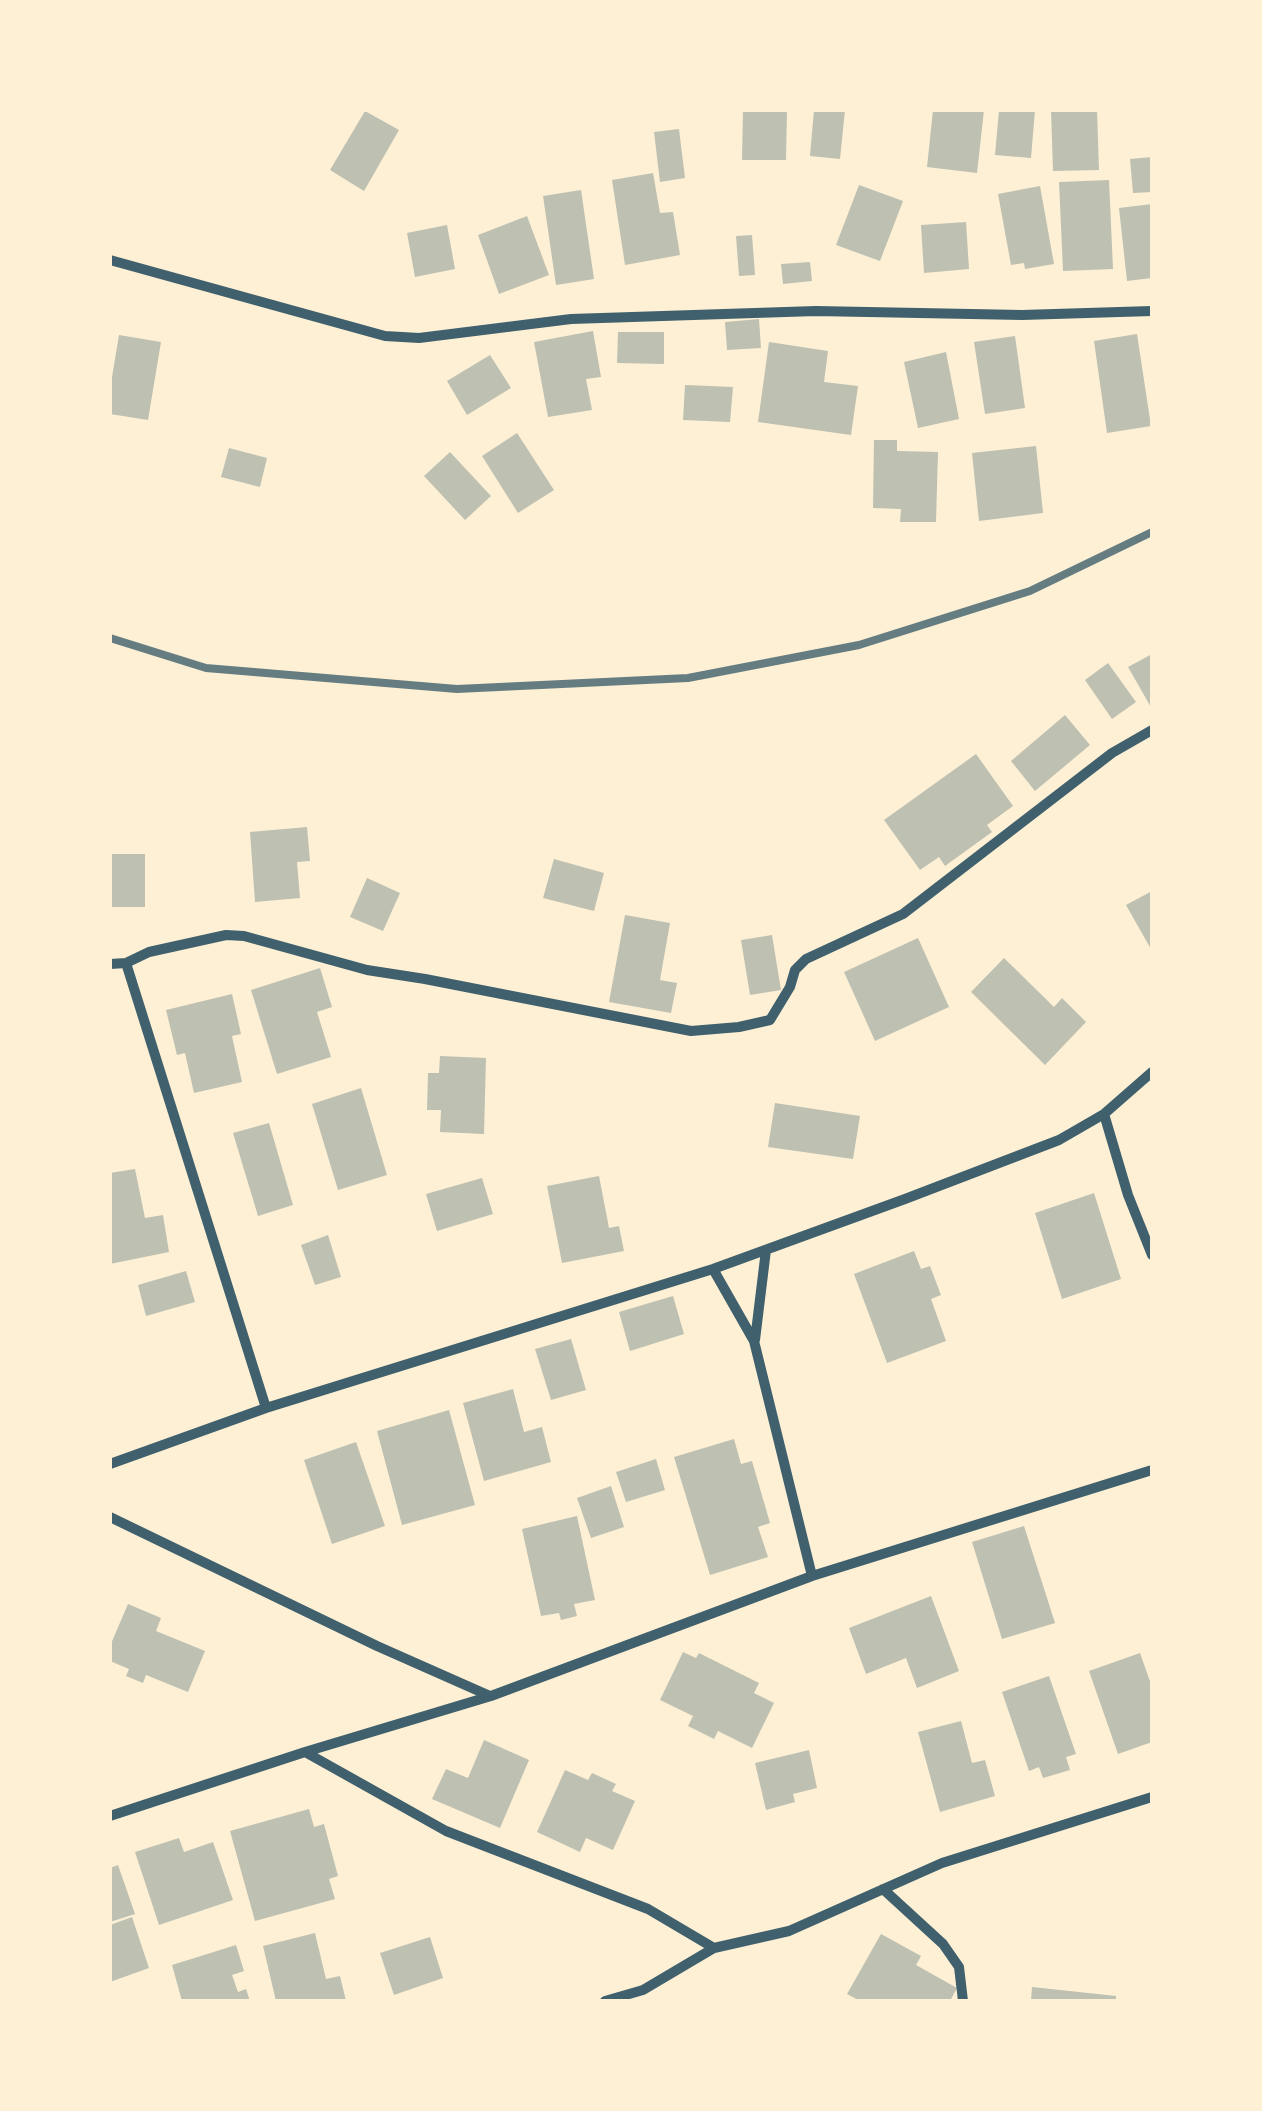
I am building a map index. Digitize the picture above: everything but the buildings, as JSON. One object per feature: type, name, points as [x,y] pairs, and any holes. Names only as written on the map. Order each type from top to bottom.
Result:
[{"type":"street","points":[[110,260],[386,336],[419,338],[590,318],[816,311],[1022,315],[1152,311]]},
{"type":"street","points":[[110,964],[126,964],[149,952],[226,935],[244,936],[367,970],[691,1032],[739,1028],[770,1020],[790,987],[795,970],[806,958],[903,914],[1112,753],[1152,730]]},
{"type":"street","points":[[126,964],[266,1408]]},
{"type":"street","points":[[110,1464],[266,1408],[713,1270],[1059,1140],[1104,1114],[1152,1072]]},
{"type":"street","points":[[1104,1114],[1128,1195],[1152,1255]]},
{"type":"street","points":[[754,1341],[766,1250]]},
{"type":"street","points":[[713,1270],[754,1341],[812,1576]]},
{"type":"street","points":[[110,1816],[491,1696],[812,1576],[1152,1470]]},
{"type":"street","points":[[110,1517],[377,1646],[491,1696]]},
{"type":"street","points":[[305,1752],[446,1831],[648,1909],[714,1948]]},
{"type":"street","points":[[605,2001],[643,1990],[714,1948],[789,1931],[942,1863],[1152,1797]]},
{"type":"street","points":[[883,1889],[943,1944],[959,1967],[963,2001]]},
{"type":"railway","points":[[110,638],[206,668],[457,689],[688,678],[859,645],[1030,591],[1152,532]]}]
